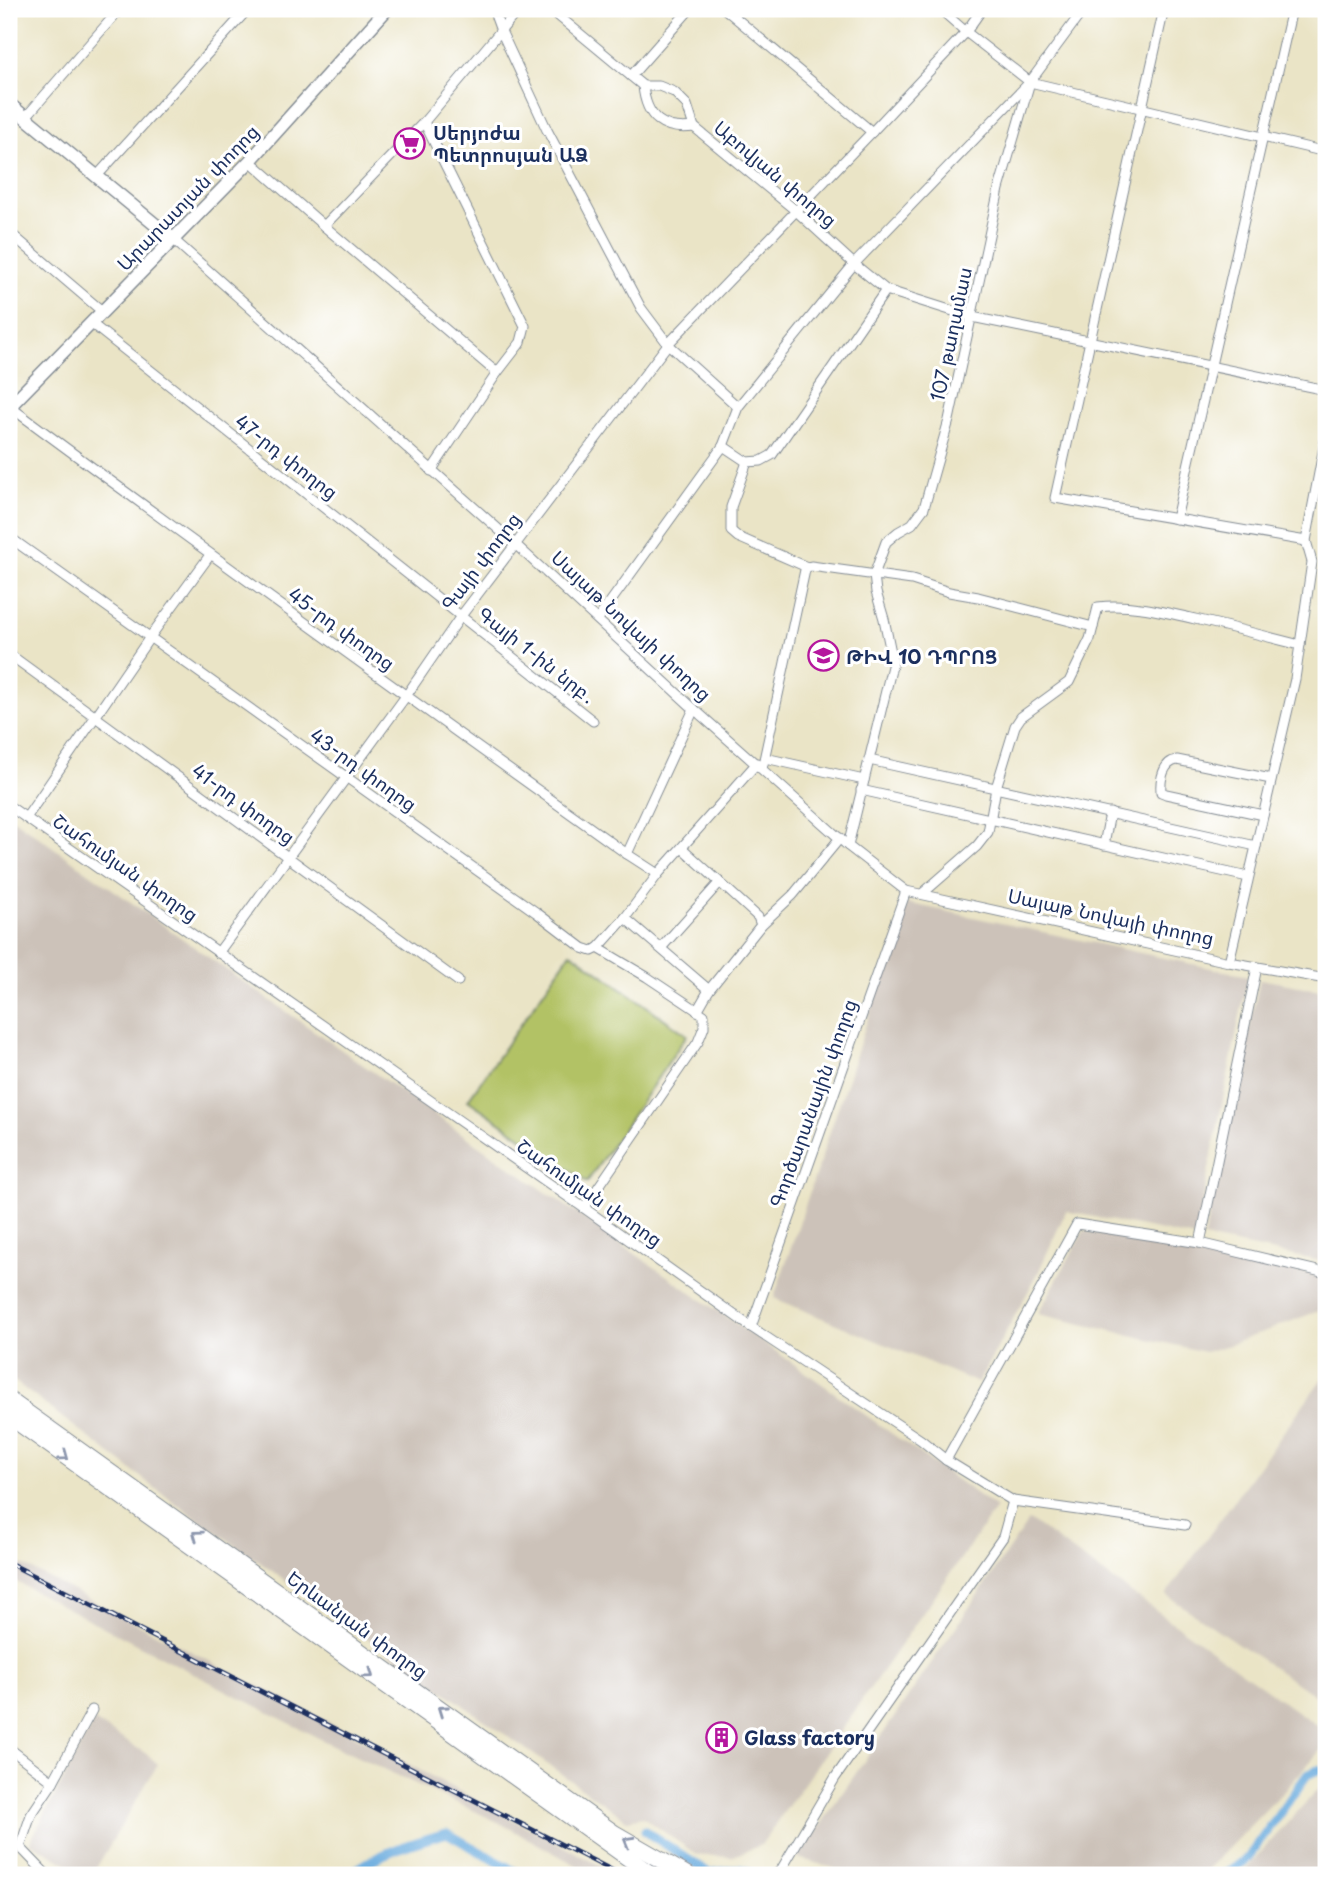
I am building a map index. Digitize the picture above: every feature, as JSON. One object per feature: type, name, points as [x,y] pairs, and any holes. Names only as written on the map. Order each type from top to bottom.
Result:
[{"type":"highway","name":"Երևանյան փողոց","points":[[9,1400],[39,1430],[264,1597],[538,1786],[687,1875]]},
{"type":"highway","name":"Երևանյան փողոց","points":[[9,1416],[39,1430]]},
{"type":"highway","name":"Երևանյան փողոց","points":[[538,1786],[652,1875]]},
{"type":"main road","name":"Արարատյան փողոց","points":[[9,407],[250,161],[387,9]]},
{"type":"main road","name":"Սայաթ Նովայի փողոց","points":[[9,104],[174,240]]},
{"type":"street","points":[[25,118],[120,9]]},
{"type":"street","points":[[96,177],[248,9]]},
{"type":"street","points":[[493,9],[547,130],[641,308],[668,344],[738,407]]},
{"type":"street","points":[[324,226],[424,122],[519,9]]},
{"type":"street","name":"Աբովյան փողոց","points":[[550,9],[643,86],[659,86],[674,92],[687,105],[695,127],[886,290]]},
{"type":"street","points":[[631,76],[690,9]]},
{"type":"street","points":[[725,9],[872,132]]},
{"type":"street","points":[[940,9],[1030,82],[1326,152]]},
{"type":"street","points":[[795,210],[966,32],[982,9]]},
{"type":"street","name":"107 թաղամաս","points":[[598,619],[723,446],[738,407],[854,264],[1030,82],[1084,9]]},
{"type":"street","points":[[1164,9],[1055,498],[1306,541]]},
{"type":"street","points":[[1176,519],[1292,9]]},
{"type":"street","name":"107 թաղամաս","points":[[874,575],[886,542],[912,524],[924,508],[949,420],[999,189],[1030,82]]},
{"type":"street","points":[[643,86],[651,113],[663,124],[678,129],[695,127]]},
{"type":"street","points":[[424,122],[525,326],[521,342],[431,471]]},
{"type":"street","points":[[250,161],[497,373]]},
{"type":"street","name":"Գայի փողոց","points":[[218,953],[514,544],[668,344],[795,210]]},
{"type":"street","points":[[9,232],[103,312]]},
{"type":"street","name":"Սայաթ Նովայի փողոց","points":[[174,240],[598,619],[694,709],[761,763],[848,846],[906,891],[1230,962],[1326,979]]},
{"type":"street","points":[[723,446],[747,462],[761,461],[772,455],[886,290],[972,317],[1326,390]]},
{"type":"street","name":"47-րդ փողոց","points":[[92,324],[461,616]]},
{"type":"street","name":"45-րդ փողոց","points":[[9,407],[405,696],[658,874]]},
{"type":"street","points":[[1230,962],[1295,679],[1312,562],[1306,541],[1326,436]]},
{"type":"street","points":[[747,462],[731,507],[731,531],[738,537],[807,567],[912,580],[949,592],[1093,627]]},
{"type":"street","name":"43-րդ փողոց","points":[[9,537],[583,948],[592,951],[598,948],[701,1013]]},
{"type":"street","points":[[26,818],[150,637],[210,555]]},
{"type":"street","points":[[598,948],[658,874],[761,763],[807,567]]},
{"type":"street","points":[[848,846],[893,662],[874,575]]},
{"type":"street","points":[[922,894],[977,846],[988,832],[996,788],[1015,726],[1021,717],[1069,682],[1086,651],[1098,607],[1130,607],[1181,616],[1300,645]]},
{"type":"street","name":"Գայի 1-ին նրբ․","points":[[461,616],[593,721]]},
{"type":"street","name":"41-րդ փողոց","points":[[9,654],[458,981]]},
{"type":"street","points":[[627,854],[694,709]]},
{"type":"street","points":[[869,760],[1256,846]]},
{"type":"street","points":[[1263,815],[1161,792],[1163,775],[1167,764],[1178,760],[1271,779]]},
{"type":"street","points":[[761,763],[862,785],[991,820],[1248,877]]},
{"type":"street","name":"Շահումյան փողոց","points":[[9,806],[751,1327],[920,1440],[946,1461],[1013,1501],[1185,1525]]},
{"type":"street","points":[[1104,845],[1110,813]]},
{"type":"street","points":[[584,1208],[698,1042],[704,1027],[701,1013],[709,990],[761,925],[793,895],[840,838]]},
{"type":"street","points":[[682,848],[758,917],[761,925]]},
{"type":"street","points":[[661,948],[720,882]]},
{"type":"street","name":"Գործարանային փողոց","points":[[751,1327],[906,891]]},
{"type":"street","points":[[625,918],[709,990]]},
{"type":"street","points":[[1200,1243],[1257,967]]},
{"type":"street","points":[[946,1461],[1077,1223],[1200,1243],[1326,1273]]},
{"type":"street","points":[[775,1875],[799,1841],[835,1778],[1003,1537],[1013,1501]]},
{"type":"street","points":[[47,1875],[20,1847],[32,1815],[92,1710]]},
{"type":"street","points":[[9,1748],[53,1782]]},
{"type":"shaded area","points":[[9,816],[996,1508],[761,1845],[731,1857],[697,1855],[643,1817],[627,1820],[171,1500],[9,1377]]},
{"type":"shaded area","points":[[907,903],[1248,976],[1195,1238],[1066,1211],[1037,1275],[978,1383],[774,1298]]},
{"type":"shaded area","points":[[1260,979],[1326,991],[1326,1262],[1204,1238]]},
{"type":"shaded area","points":[[1084,1231],[1326,1278],[1326,1308],[1205,1352],[1038,1314]]},
{"type":"shaded area","points":[[1326,1373],[1326,1703],[1166,1595]]},
{"type":"shaded area","points":[[1029,1520],[1326,1732],[1326,1744],[1202,1875],[858,1875],[798,1858]]},
{"type":"shaded area","points":[[9,1558],[603,1867],[594,1875],[498,1822],[334,1746],[9,1578]]},
{"type":"shaded area","points":[[94,1721],[158,1764],[92,1875],[87,1875],[30,1842]]},
{"type":"shaded area","points":[[1326,1785],[1326,1875],[1240,1875],[1319,1788]]},
{"type":"green space","points":[[571,952],[687,1035],[587,1182],[468,1100]]},
{"type":"waterway","points":[[1224,1875],[1247,1859],[1307,1775],[1326,1769]]},
{"type":"waterway","points":[[645,1831],[709,1873],[741,1869],[755,1875]]},
{"type":"waterway","points":[[349,1875],[383,1855],[447,1833],[521,1875]]},
{"type":"railway","points":[[9,1563],[621,1875]]},
{"type":"place","name":"Սերյոժա Պետրոսյան ԱՁ","points":[[410,143]]},
{"type":"place","name":"ԹԻՎ 10 ԴՊՐՈՑ","points":[[823,656]]},
{"type":"place","name":"Glass factory","points":[[721,1737]]}]
